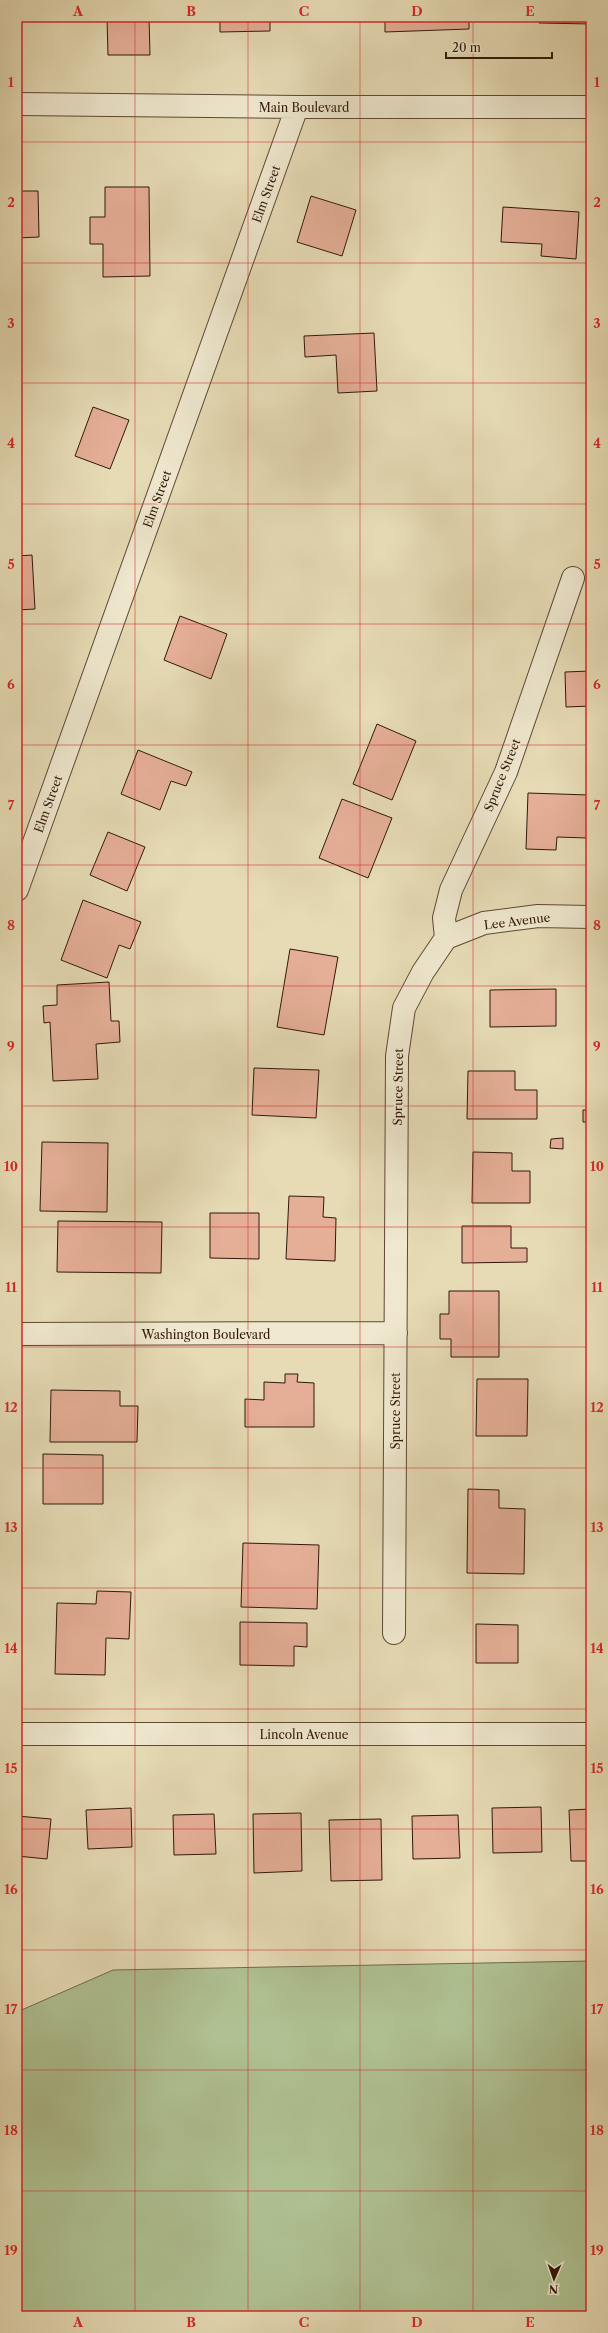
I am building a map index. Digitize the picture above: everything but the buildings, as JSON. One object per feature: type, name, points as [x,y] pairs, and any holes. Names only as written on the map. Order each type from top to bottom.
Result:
[{"type":"street","name":"Main Boulevard","points":[[17,104],[297,107],[591,107]]},
{"type":"street","name":"Elm Street","points":[[17,890],[297,107]]},
{"type":"street","name":"Spruce Street","points":[[394,1633],[397,1056],[404,1008],[423,972],[446,938],[444,918],[451,890],[506,772],[573,578]]},
{"type":"street","name":"Lee Avenue","points":[[446,938],[484,923],[538,916],[591,917]]},
{"type":"street","name":"Washington Boulevard","points":[[17,1334],[396,1334]]},
{"type":"street","name":"Lincoln Avenue","points":[[17,1734],[591,1734]]},
{"type":"green space","points":[[591,1961],[591,2316],[17,2316],[17,2012],[113,1970]]}]
